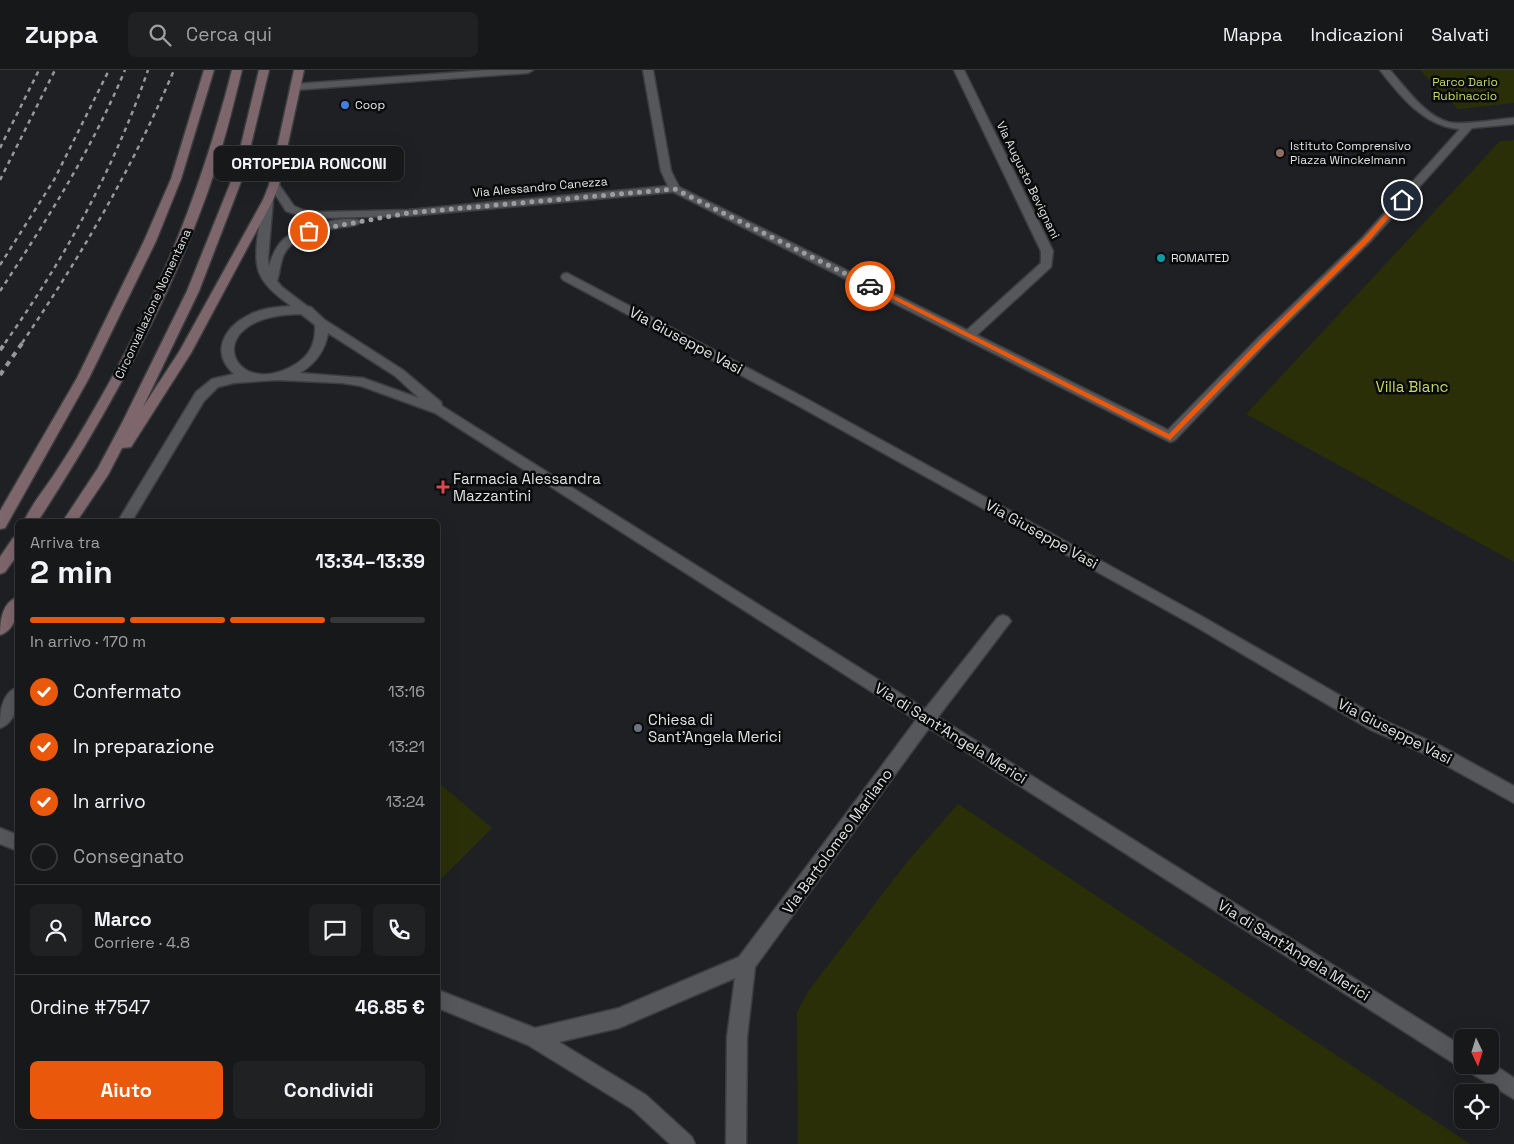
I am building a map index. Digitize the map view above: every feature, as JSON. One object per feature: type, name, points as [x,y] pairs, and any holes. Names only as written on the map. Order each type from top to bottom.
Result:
[{"type":"street","name":"Circonvallazione Nomentana","points":[[32,519],[82,443],[116,382],[166,281],[210,174],[228,113],[237,70]]},
{"type":"street","name":"Circonvallazione Nomentana","points":[[71,519],[103,471],[153,377],[189,300],[231,196],[255,115],[264,70]]},
{"type":"street","points":[[103,471],[127,443],[162,392],[268,200],[274,185],[299,70]]},
{"type":"street","points":[[295,87],[528,70]]},
{"type":"street","points":[[648,70],[666,171],[675,189],[1170,437],[1262,341],[1366,240],[1470,124]]},
{"type":"street","name":"Via Augusto Bevignani","points":[[959,70],[1047,251],[1047,264],[969,335]]},
{"type":"street","points":[[1385,70],[1434,118],[1452,125],[1514,121]]},
{"type":"street","points":[[0,524],[83,378],[150,241],[176,180],[191,134],[205,72]]},
{"type":"street","name":"Via Alessandro Canezza","points":[[274,185],[283,203],[290,210],[296,213],[318,215],[408,213],[675,189]]},
{"type":"street","points":[[126,519],[202,393],[217,382],[250,377],[276,376],[299,368],[313,356],[320,344],[321,323],[278,290],[264,271],[262,259],[268,200]]},
{"type":"street","name":"Via Alessandro Canezza","points":[[272,280],[282,248],[300,235],[342,224],[408,213]]},
{"type":"street","name":"Via Giuseppe Vasi","points":[[567,277],[800,401],[1198,620],[1377,725],[1435,751],[1514,795]]},
{"type":"street","points":[[250,377],[235,370],[228,361],[227,348],[232,334],[244,323],[262,314],[288,310],[306,310]]},
{"type":"street","name":"Via di Sant'Angela Merici","points":[[321,323],[399,373],[418,387],[440,410]]},
{"type":"street","name":"Via di Sant'Angela Merici","points":[[276,376],[342,379],[363,382],[440,410],[1454,1052]]},
{"type":"street","points":[[0,568],[15,546]]},
{"type":"street","points":[[0,629],[15,607]]},
{"type":"street","name":"Via Bartolomeo Marliano","points":[[746,964],[896,759],[929,719],[1003,621]]},
{"type":"street","points":[[0,721],[15,698]]},
{"type":"street","points":[[0,836],[15,842]]},
{"type":"street","points":[[535,1038],[619,1018],[746,964],[738,1037],[736,1144]]},
{"type":"street","points":[[440,1000],[535,1038],[639,1102],[685,1144]]},
{"type":"street","points":[[1490,1074],[1514,1089]]},
{"type":"green space","name":"Parco Dario Rubinaccio","points":[[1420,70],[1514,70],[1514,103],[1458,109]]},
{"type":"green space","name":"Villa Blanc","points":[[1514,140],[1514,562],[1246,414],[1500,141]]},
{"type":"green space","points":[[440,784],[492,828],[440,880]]},
{"type":"green space","points":[[958,804],[1470,1144],[798,1144],[797,1012],[809,990],[907,862]]},
{"type":"railway","points":[[0,148],[39,70]]},
{"type":"railway","points":[[0,180],[55,70]]},
{"type":"railway","points":[[0,265],[54,180],[109,70]]},
{"type":"railway","points":[[0,291],[68,184],[98,128],[125,70]]},
{"type":"railway","points":[[5,343],[48,278],[86,212],[120,142],[148,70]]},
{"type":"railway","points":[[22,343],[65,277],[105,210],[141,141],[174,70]]},
{"type":"railway","points":[[0,350],[6,342]]},
{"type":"railway","points":[[0,375],[23,342]]},
{"type":"way so far","points":[[309,231],[408,213],[675,189],[870,286]]},
{"type":"place","name":"Coop","points":[[345,105]]},
{"type":"place","name":"Istituto Comprensivo Piazza Winckelmann","points":[[1280,153]]},
{"type":"place","name":"ORTOPEDIA RONCONI","points":[[309,231]]},
{"type":"place","name":"ROMAITED","points":[[1161,258]]},
{"type":"place","name":"Farmacia Alessandra Mazzantini","points":[[443,487]]},
{"type":"place","name":"Chiesa di Sant'Angela Merici","points":[[638,728]]},
{"type":"route","points":[[870,286],[1170,437],[1262,341],[1366,240],[1402,200]]}]
